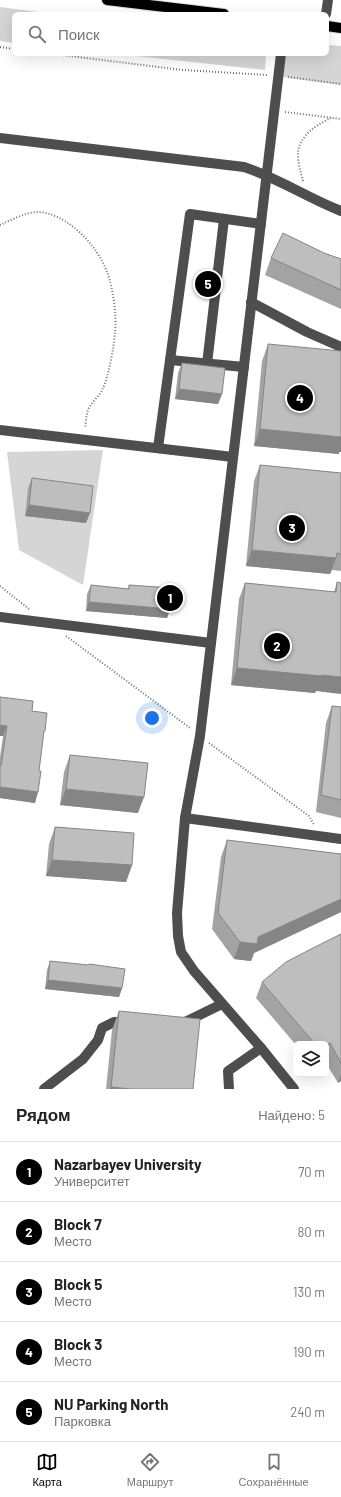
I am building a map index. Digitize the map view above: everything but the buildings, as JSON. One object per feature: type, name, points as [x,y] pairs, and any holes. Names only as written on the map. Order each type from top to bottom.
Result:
[{"type":"main road","points":[[108,0],[207,12]]},
{"type":"main road","points":[[329,26],[341,28]]},
{"type":"street","points":[[326,12],[328,0]]},
{"type":"street","points":[[280,56],[200,736],[185,818],[177,914],[178,936],[181,952],[194,971],[261,1048],[294,1089]]},
{"type":"street","points":[[0,138],[244,166],[266,174],[341,211]]},
{"type":"street","points":[[158,448],[190,214],[261,224]]},
{"type":"street","points":[[207,364],[224,219]]},
{"type":"street","points":[[251,302],[307,332],[341,347]]},
{"type":"street","points":[[170,360],[244,367]]},
{"type":"street","points":[[0,430],[233,457]]},
{"type":"street","points":[[0,617],[211,644]]},
{"type":"street","points":[[185,818],[341,839]]},
{"type":"street","points":[[170,1026],[181,1025],[222,1004]]},
{"type":"street","points":[[44,1089],[83,1059],[98,1040],[102,1028],[114,1022],[141,1024]]},
{"type":"street","points":[[229,1089],[228,1072],[261,1048]]},
{"type":"path","points":[[0,48],[12,49]]},
{"type":"path","points":[[70,56],[184,70],[278,76],[341,84]]},
{"type":"path","points":[[274,110],[341,119]]},
{"type":"path","points":[[307,195],[298,156],[300,144],[308,132],[320,123],[331,118]]},
{"type":"path","points":[[0,225],[27,213],[45,212],[61,219],[80,231],[97,253],[107,272],[115,309],[116,332],[109,368],[103,388],[88,410],[83,439]]},
{"type":"path","points":[[0,586],[31,610]]},
{"type":"path","points":[[50,624],[309,816],[319,836]]},
{"type":"shaded area","points":[[0,7],[38,12],[12,12],[12,43],[0,41]]},
{"type":"shaded area","points":[[329,45],[341,46],[341,85],[283,77],[286,56],[329,56]]},
{"type":"shaded area","points":[[136,56],[266,56],[265,70]]},
{"type":"shaded area","points":[[103,450],[83,585],[19,550],[7,452]]},
{"type":"place","name":"NU Parking North","points":[[208,284]]},
{"type":"place","name":"Block 3","points":[[300,398]]},
{"type":"place","name":"Block 5","points":[[292,528]]},
{"type":"place","name":"Nazarbayev University","points":[[170,598]]},
{"type":"place","name":"Block 7","points":[[277,646]]}]
